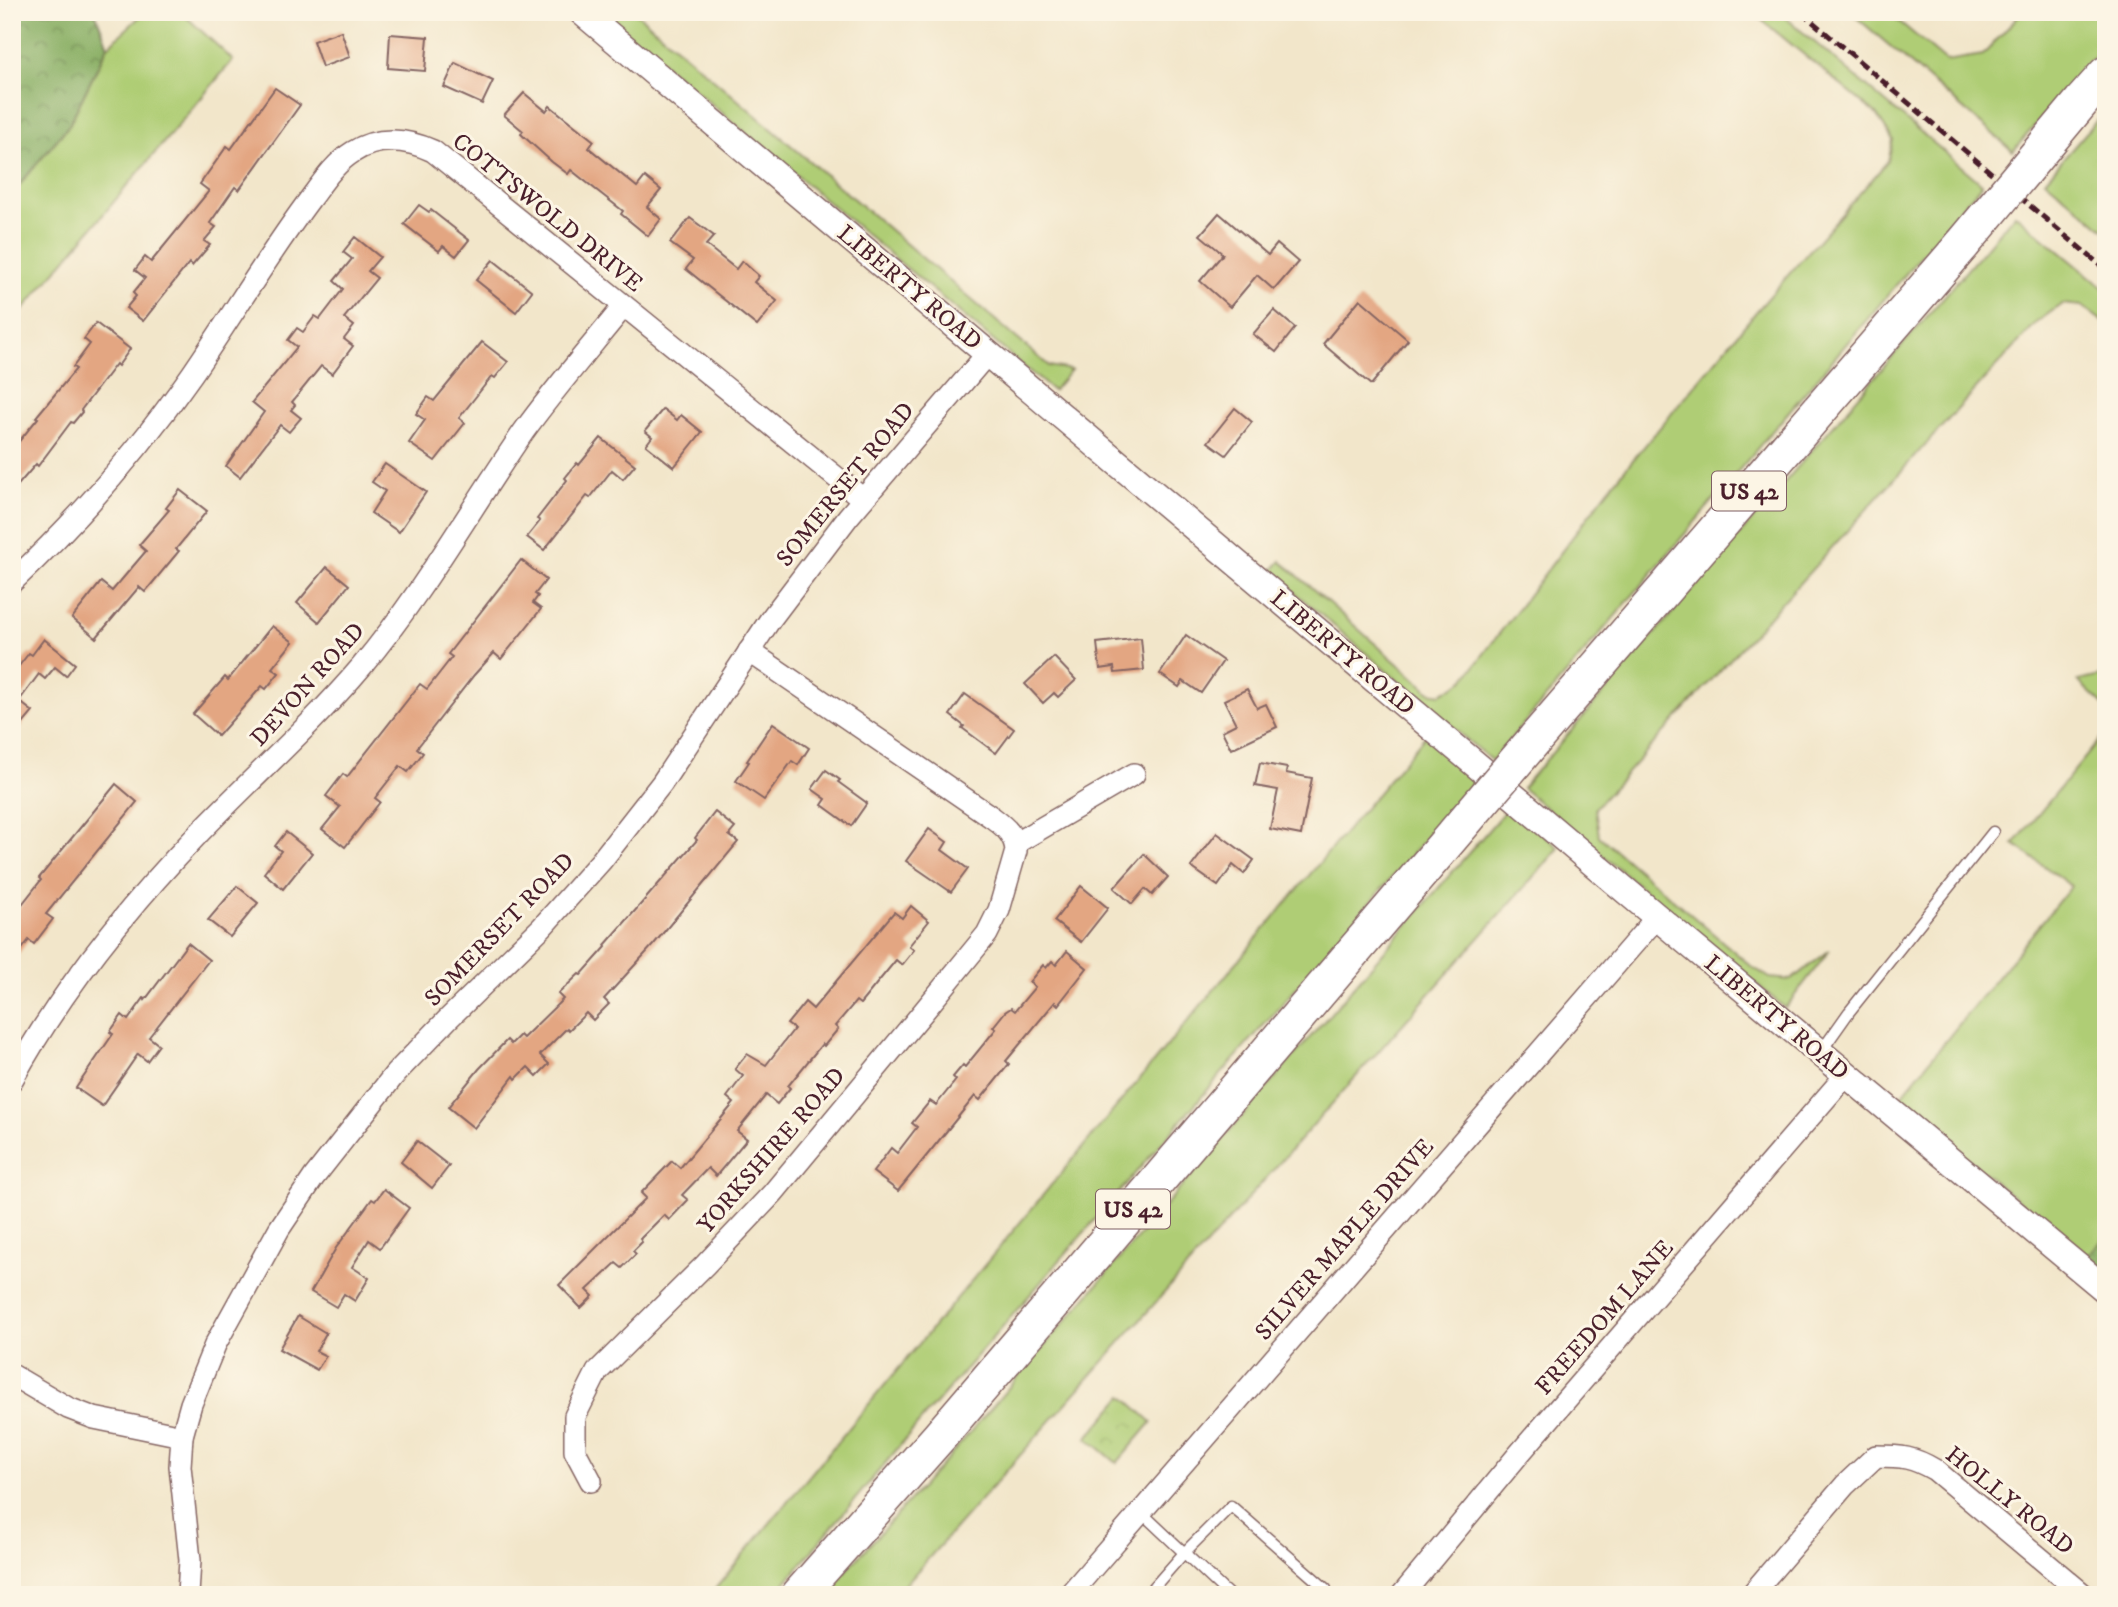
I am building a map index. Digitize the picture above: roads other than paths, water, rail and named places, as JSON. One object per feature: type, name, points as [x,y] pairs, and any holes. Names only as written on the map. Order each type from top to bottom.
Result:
[{"type":"highway","name":"US 42","points":[[799,1595],[939,1437],[2106,74]]},
{"type":"street","name":"LIBERTY ROAD","points":[[582,12],[1657,917],[2106,1290]]},
{"type":"street","name":"COTTSWOLD DRIVE","points":[[12,582],[124,465],[193,373],[294,220],[330,173],[350,153],[367,145],[393,140],[417,144],[433,151],[863,499]]},
{"type":"street","name":"DEVON ROAD","points":[[12,1080],[37,1036],[77,977],[147,890],[201,831],[303,732],[388,633],[526,429],[623,307]]},
{"type":"street","name":"SOMERSET ROAD","points":[[188,1595],[190,1560],[180,1466],[182,1436],[191,1404],[215,1345],[279,1229],[314,1177],[396,1074],[542,927],[601,861],[662,783],[770,620],[863,499],[988,353]]},
{"type":"street","points":[[749,651],[993,818],[1008,829],[1016,843],[1134,775]]},
{"type":"street","name":"YORKSHIRE ROAD","points":[[592,1481],[575,1451],[575,1416],[597,1371],[705,1265],[773,1192],[979,944],[999,910],[1017,851],[1016,843]]},
{"type":"street","name":"SILVER MAPLE DRIVE","points":[[1069,1595],[1657,917]]},
{"type":"street","name":"FREEDOM LANE","points":[[1402,1595],[1519,1454],[1846,1075]]},
{"type":"street","points":[[12,1375],[68,1408],[94,1418],[182,1436]]},
{"type":"street","name":"HOLLY ROAD","points":[[1751,1595],[1845,1485],[1876,1456],[1908,1457],[1936,1470],[2075,1592]]},
{"type":"lane","points":[[1820,1053],[1849,1012],[1993,832]]},
{"type":"lane","points":[[1147,1595],[1183,1553],[1231,1506],[1326,1589],[1321,1595]]},
{"type":"lane","points":[[1142,1514],[1229,1595]]},
{"type":"railway","points":[[1801,12],[2106,270]]}]
